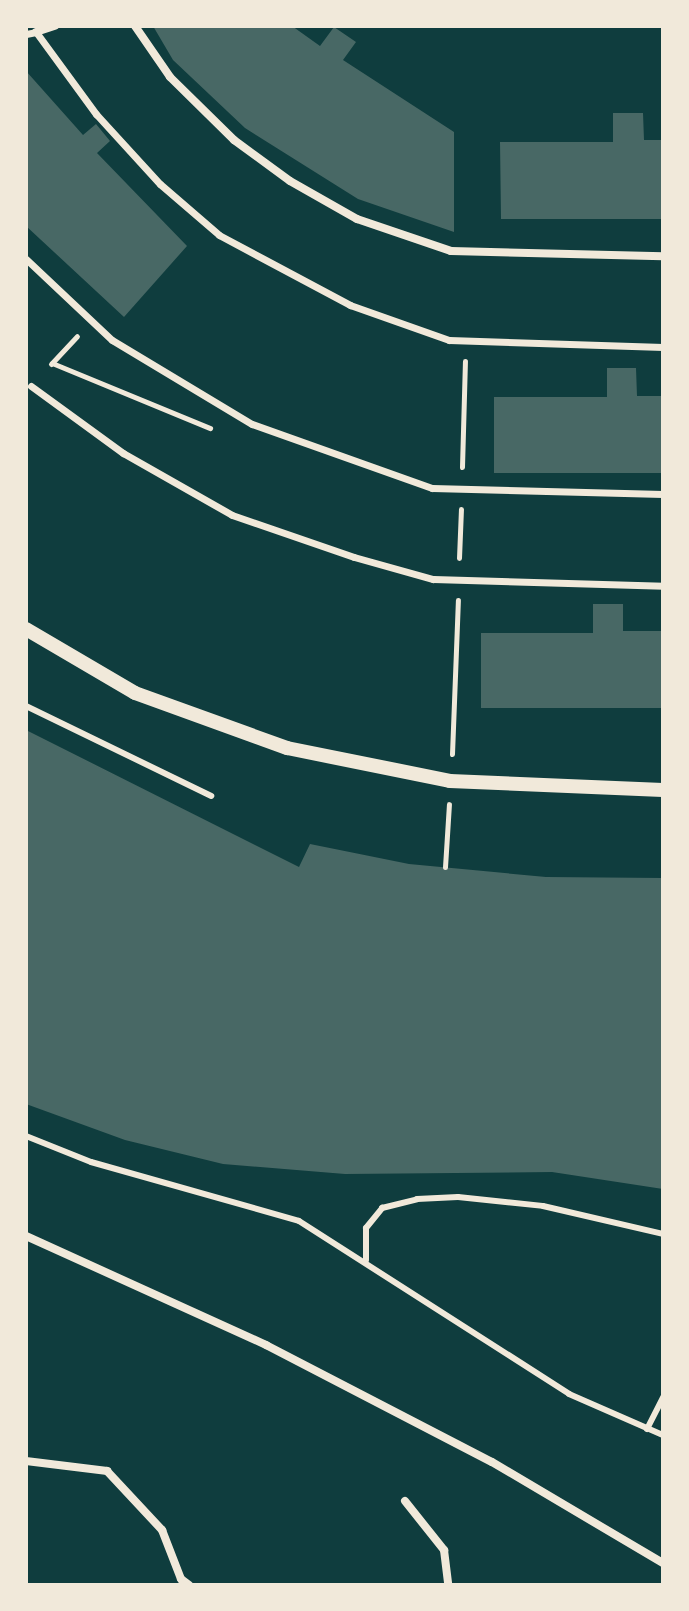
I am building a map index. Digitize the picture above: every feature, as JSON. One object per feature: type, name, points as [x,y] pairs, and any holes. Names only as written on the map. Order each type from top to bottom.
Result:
[{"type":"street","points":[[55,26],[31,33],[96,114],[160,184],[219,235],[350,305],[449,340],[663,347]]},
{"type":"street","points":[[135,26],[170,77],[234,140],[290,181],[357,219],[451,251],[663,256]]},
{"type":"street","points":[[26,259],[112,340],[252,424],[432,488],[663,494]]},
{"type":"street","points":[[31,386],[123,453],[232,515],[354,557],[458,580],[663,586]]},
{"type":"street","points":[[26,629],[135,693],[287,748],[450,781],[663,790]]},
{"type":"street","points":[[26,1236],[266,1345],[492,1462],[663,1563]]},
{"type":"street","points":[[26,1461],[107,1471],[162,1530],[181,1579],[189,1585]]},
{"type":"street","points":[[405,1501],[444,1550],[448,1585]]},
{"type":"lane","points":[[26,706],[211,796]]},
{"type":"lane","points":[[26,1136],[91,1162],[299,1221],[366,1260],[569,1394],[663,1435]]},
{"type":"lane","points":[[366,1260],[366,1228],[382,1208],[417,1199],[458,1197],[543,1206],[663,1234]]},
{"type":"lane","points":[[647,1429],[663,1397]]},
{"type":"path","points":[[91,321],[52,363],[212,429]]},
{"type":"path","points":[[463,437],[466,341]]},
{"type":"path","points":[[454,725],[461,507]]},
{"type":"building","points":[[153,26],[292,26],[320,46],[334,27],[356,42],[343,60],[454,132],[454,232],[358,199],[245,128],[173,60]]},
{"type":"building","points":[[26,71],[83,135],[96,124],[110,141],[97,153],[187,246],[124,317],[26,226]]},
{"type":"building","points":[[613,113],[643,113],[644,140],[663,140],[663,219],[501,219],[500,142],[613,142]]},
{"type":"building","points":[[607,368],[636,368],[637,396],[663,396],[663,473],[494,473],[494,397],[607,397]]},
{"type":"building","points":[[593,604],[623,604],[623,631],[663,631],[663,708],[481,708],[481,633],[593,633]]},
{"type":"building","points":[[26,730],[299,867],[310,844],[409,864],[546,877],[663,878],[663,1189],[552,1172],[345,1174],[223,1164],[125,1140],[26,1104]]}]
